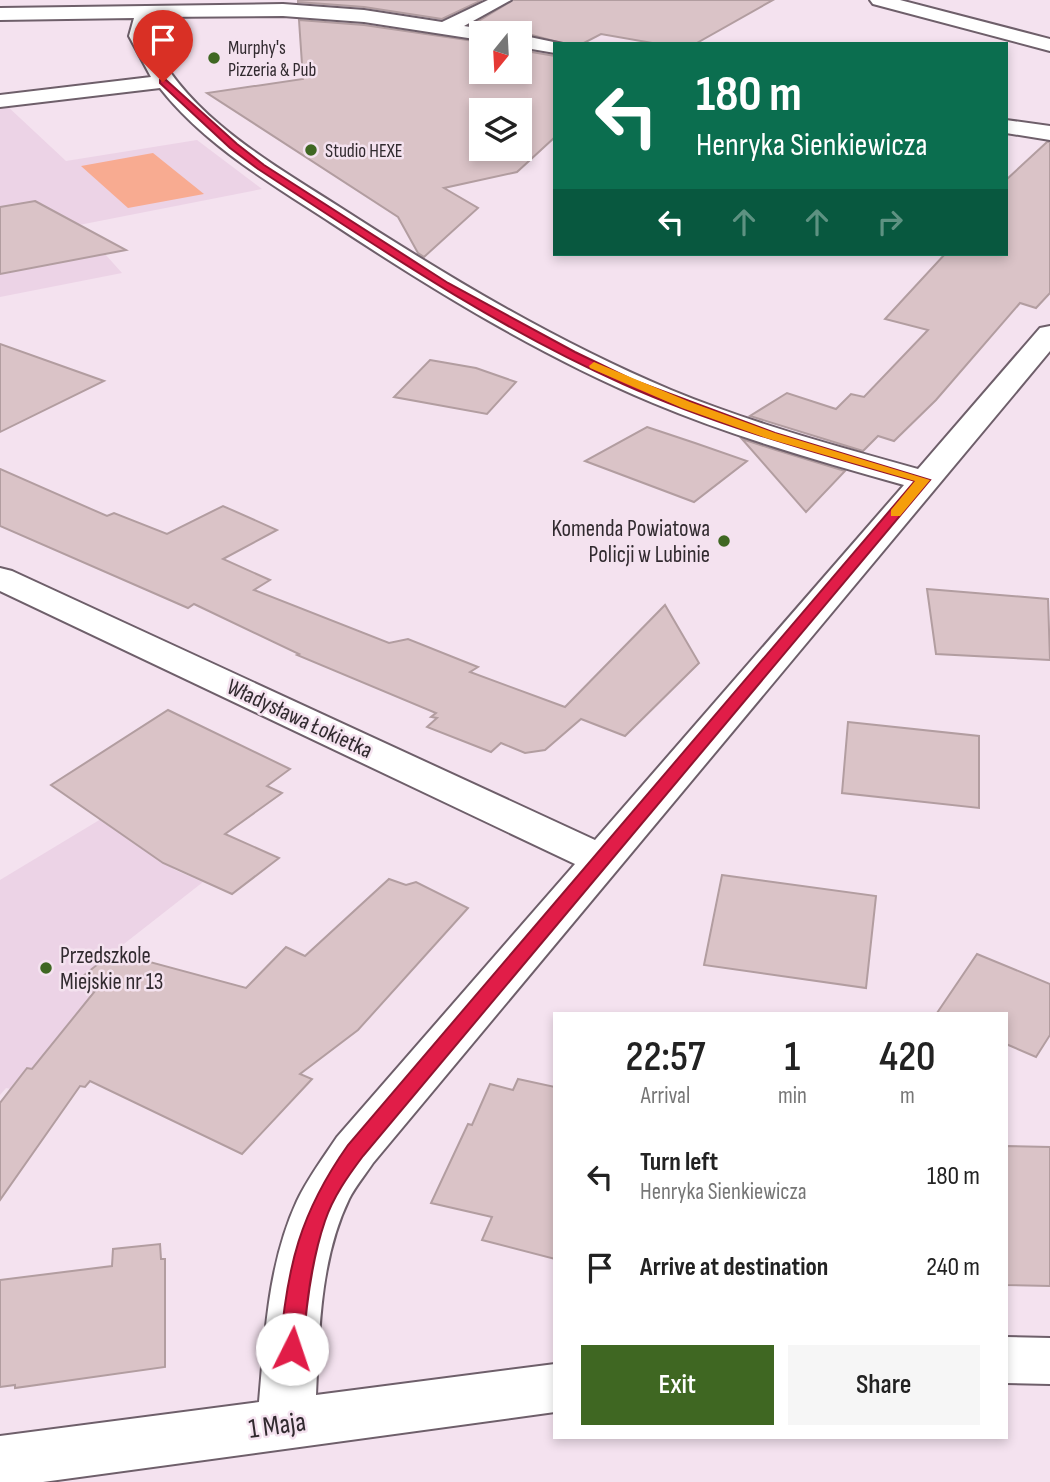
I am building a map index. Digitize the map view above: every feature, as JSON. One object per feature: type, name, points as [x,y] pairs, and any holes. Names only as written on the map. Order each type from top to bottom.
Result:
[{"type":"street","points":[[445,28],[502,0]]},
{"type":"street","points":[[879,0],[1050,46]]},
{"type":"street","points":[[0,14],[309,11],[469,32]]},
{"type":"street","points":[[145,12],[139,36],[163,82],[233,146],[261,167],[444,286],[571,355],[629,382],[771,436],[923,480]]},
{"type":"street","points":[[532,43],[553,47]]},
{"type":"street","points":[[0,101],[163,82]]},
{"type":"street","points":[[1008,126],[1050,133]]},
{"type":"street","points":[[286,1423],[298,1287],[314,1221],[331,1186],[355,1150],[600,859],[1050,334]]},
{"type":"street","name":"Władysława Łokietka","points":[[0,578],[600,859]]},
{"type":"street","points":[[1008,1360],[1050,1361]]},
{"type":"street","name":"1 Maja","points":[[0,1462],[553,1388]]},
{"type":"shaded area","points":[[5,104],[66,161],[197,140],[262,189],[79,225],[122,273],[0,297],[0,105]]},
{"type":"shaded area","points":[[153,153],[204,194],[128,208],[81,166]]},
{"type":"shaded area","name":"Przedszkole Miejskie nr 13","points":[[101,819],[175,870],[203,882],[74,983],[107,994],[52,1050],[48,1049],[32,1069],[26,1068],[11,1089],[6,1088],[0,1095],[0,880]]},
{"type":"building","points":[[298,0],[482,0],[442,19]]},
{"type":"building","points":[[513,0],[773,0],[699,42],[647,42],[601,34],[586,42],[558,42],[532,35],[532,21],[479,21]]},
{"type":"building","points":[[299,20],[364,25],[469,40],[469,84],[532,84],[532,52],[553,56],[553,139],[532,158],[532,98],[469,98],[469,161],[529,161],[517,172],[444,188],[478,208],[424,257],[418,253],[398,217],[207,93],[303,79]]},
{"type":"building","points":[[1050,142],[1050,293],[1036,308],[1020,303],[936,400],[894,441],[878,436],[863,451],[750,416],[787,393],[836,409],[851,394],[864,397],[928,330],[885,319],[943,256],[1008,256],[1008,178]]},
{"type":"building","points":[[35,201],[126,250],[0,274],[0,207]]},
{"type":"building","points":[[0,344],[104,381],[0,432]]},
{"type":"building","points":[[430,360],[476,368],[516,382],[487,414],[394,397]]},
{"type":"building","points":[[647,427],[747,461],[694,502],[585,461]]},
{"type":"building","points":[[742,439],[776,450],[845,471],[806,512]]},
{"type":"building","points":[[0,469],[107,516],[114,513],[167,534],[223,506],[277,530],[223,559],[270,580],[254,590],[389,643],[408,639],[478,667],[470,672],[565,707],[665,605],[699,663],[625,736],[581,719],[545,750],[525,753],[501,743],[491,752],[427,727],[437,718],[431,717],[436,713],[297,655],[299,654],[194,604],[188,608],[0,526]]},
{"type":"building","points":[[927,589],[1048,599],[1050,660],[936,654]]},
{"type":"building","points":[[168,710],[290,769],[267,786],[282,793],[225,834],[279,858],[232,894],[163,863],[51,785]]},
{"type":"building","points":[[848,722],[979,736],[979,808],[842,793]]},
{"type":"building","points":[[722,875],[876,896],[866,988],[704,965]]},
{"type":"building","points":[[389,879],[406,885],[416,882],[468,908],[358,1030],[300,1074],[312,1079],[242,1154],[90,1081],[85,1087],[80,1086],[0,1200],[0,1103],[27,1068],[32,1069],[95,991],[73,984],[113,952],[246,988],[286,947],[305,956]]},
{"type":"building","points":[[977,954],[1050,984],[1050,1035],[1036,1057],[1008,1045],[1008,1012],[938,1012]]},
{"type":"building","points":[[518,1079],[553,1087],[553,1258],[482,1240],[492,1217],[431,1203],[490,1084],[513,1090]]},
{"type":"building","points":[[1008,1146],[1050,1147],[1050,1286],[1008,1285]]},
{"type":"building","points":[[160,1244],[161,1259],[165,1259],[165,1367],[15,1388],[15,1385],[0,1387],[0,1280],[112,1266],[113,1249]]},
{"type":"slow traffic","points":[[594,366],[686,405],[771,436],[923,480],[895,513]]},
{"type":"place","name":"Murphy's Pizzeria & Pub","points":[[214,58]]},
{"type":"place","name":"Studio HEXE","points":[[311,150]]},
{"type":"place","name":"Komenda Powiatowa Policji w Lubinie","points":[[724,541]]},
{"type":"place","name":"Przedszkole Miejskie nr 13","points":[[46,968]]},
{"type":"route","points":[[163,82],[233,146],[261,167],[444,286],[571,355],[629,382],[771,436],[923,480],[355,1150],[331,1186],[314,1221],[295,1300],[292,1349]]}]
